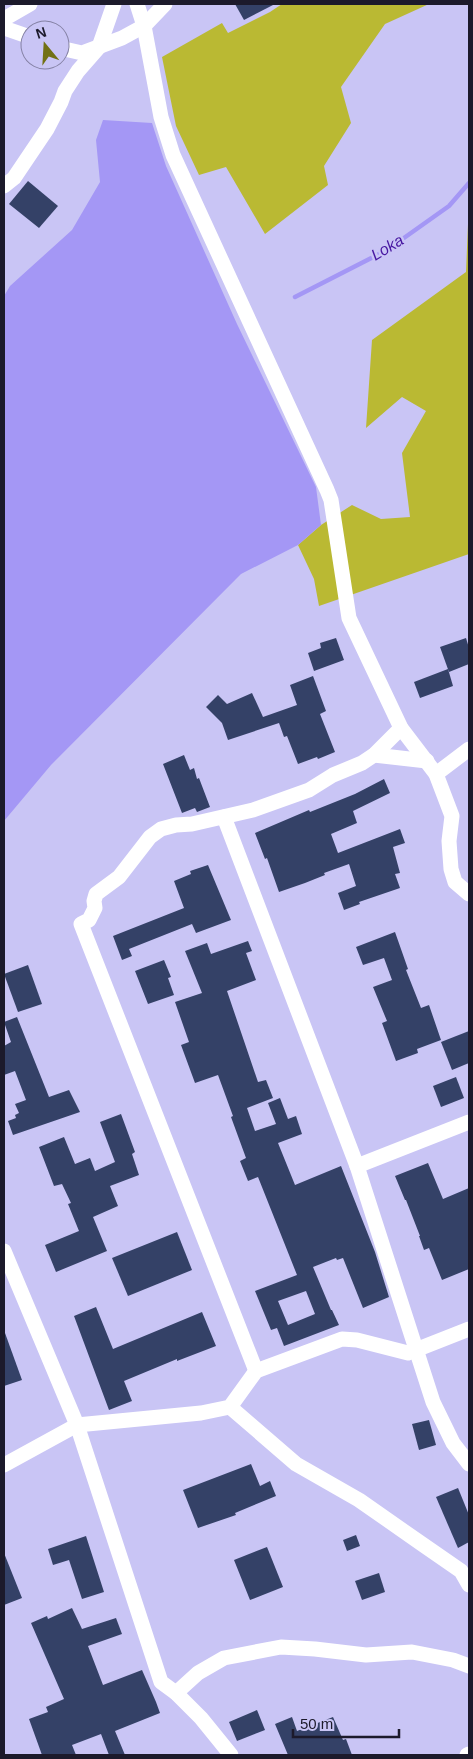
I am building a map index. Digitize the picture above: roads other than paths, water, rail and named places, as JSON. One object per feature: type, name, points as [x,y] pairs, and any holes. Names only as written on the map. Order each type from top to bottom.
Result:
[{"type":"street","points":[[10,12],[30,4]]},
{"type":"street","points":[[4,186],[20,170],[47,129],[65,90],[99,46],[114,4]]},
{"type":"street","points":[[137,4],[144,26],[161,117],[172,155],[327,490],[331,500],[349,618],[402,728],[436,774],[452,816],[448,841],[451,868],[455,882],[469,894]]},
{"type":"street","points":[[70,50],[82,53],[122,38],[144,26],[165,4]]},
{"type":"street","points":[[4,28],[20,34]]},
{"type":"street","points":[[256,1371],[81,924],[89,920],[95,908],[96,894],[119,877],[150,837],[161,829],[253,810],[309,790],[333,774],[374,755],[402,728]]},
{"type":"street","points":[[436,774],[469,749]]},
{"type":"street","points":[[374,755],[427,760]]},
{"type":"street","points":[[224,817],[357,1166],[433,1402],[453,1443],[469,1464]]},
{"type":"street","points":[[357,1166],[469,1122]]},
{"type":"street","points":[[4,1251],[77,1425],[161,1682],[176,1693],[201,1718],[231,1755]]},
{"type":"street","points":[[4,1465],[77,1425],[201,1412],[230,1407],[256,1371],[342,1339],[357,1340],[408,1353],[469,1329]]},
{"type":"street","points":[[230,1407],[296,1464],[359,1500],[422,1544],[460,1571],[469,1585]]},
{"type":"street","points":[[176,1693],[198,1673],[224,1658],[282,1648],[315,1649],[366,1655],[412,1652],[453,1660],[469,1666]]},
{"type":"waterway","name":"Loka","points":[[295,297],[387,250],[449,206],[469,183]]}]
